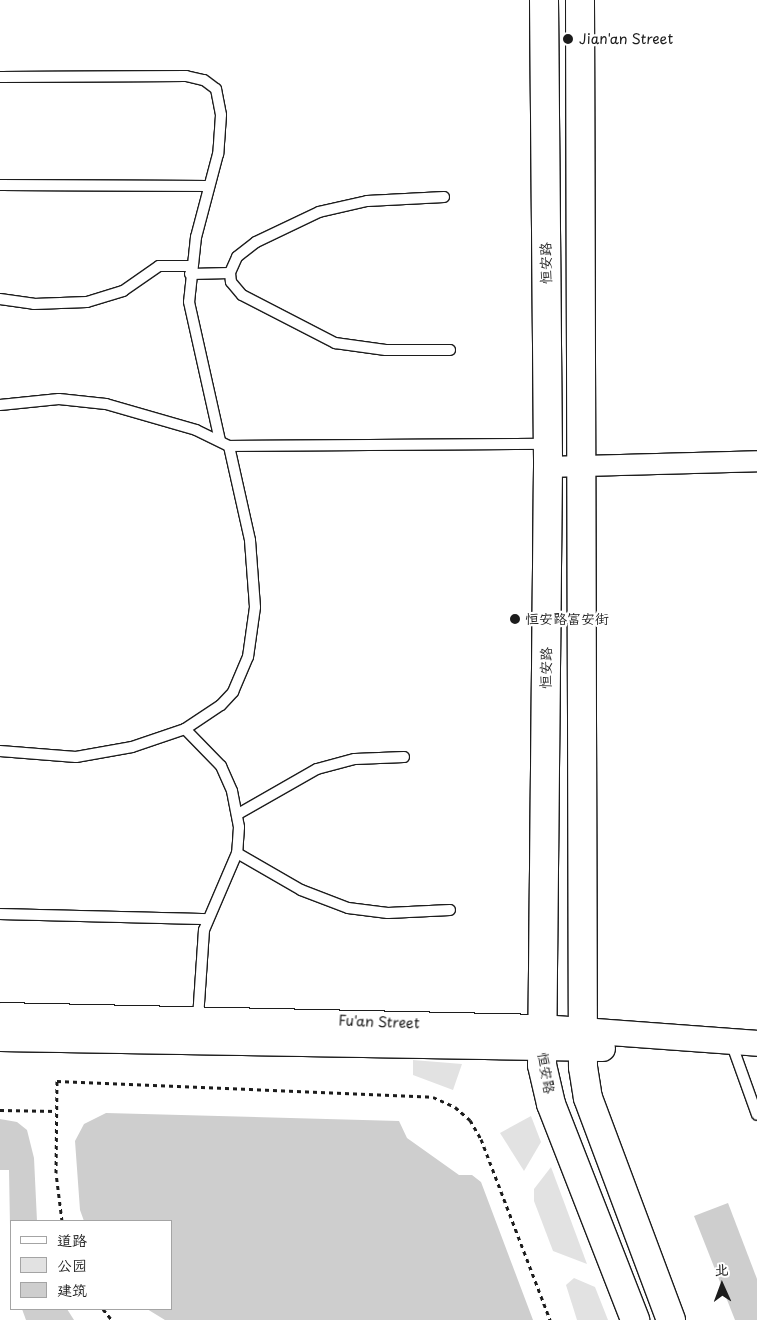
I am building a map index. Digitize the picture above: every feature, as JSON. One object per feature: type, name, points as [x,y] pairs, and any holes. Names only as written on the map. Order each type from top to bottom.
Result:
[{"type":"main road","name":"恒安路","points":[[544,0],[548,456],[541,1037],[551,1104],[635,1320]]},
{"type":"main road","points":[[580,0],[579,467],[583,1039],[588,1098],[671,1320]]},
{"type":"street","points":[[548,456],[579,467],[757,461]]},
{"type":"street","name":"Fu'an Street","points":[[0,1015],[198,1017],[541,1037],[732,1045],[757,1044]]},
{"type":"street","name":"Fu'an Street","points":[[0,1038],[541,1037]]},
{"type":"street","name":"Fu'an Street","points":[[583,1039],[757,1044]]},
{"type":"lane","points":[[0,77],[186,76],[204,80],[216,89],[221,105],[218,154],[190,270],[191,318],[250,540],[253,633],[243,675],[233,692],[221,706],[185,728],[132,747],[76,757],[0,751]]},
{"type":"lane","points":[[0,185],[209,186]]},
{"type":"lane","points":[[444,197],[367,201],[318,212],[250,246],[237,257],[230,274],[231,282],[242,295],[335,343],[386,350],[450,350]]},
{"type":"lane","points":[[0,298],[34,304],[86,302],[123,291],[159,266],[230,274]]},
{"type":"lane","points":[[0,405],[59,399],[106,404],[180,424],[225,444],[548,456]]},
{"type":"lane","points":[[185,728],[221,766],[238,814],[237,852],[207,919],[198,1017]]},
{"type":"lane","points":[[238,814],[317,769],[354,760],[404,757]]},
{"type":"lane","points":[[237,852],[301,890],[348,908],[388,913],[450,910]]},
{"type":"lane","points":[[0,914],[207,919]]},
{"type":"lane","points":[[732,1045],[757,1115]]},
{"type":"path","points":[[62,1220],[56,1173],[57,1081],[433,1097],[455,1106],[470,1120],[481,1139],[550,1320]]},
{"type":"path","points":[[0,1110],[56,1110]]},
{"type":"path","points":[[104,1310],[112,1320]]},
{"type":"green space","points":[[413,1060],[462,1064],[453,1090],[413,1075]]},
{"type":"green space","points":[[531,1116],[541,1142],[524,1171],[500,1133]]},
{"type":"green space","points":[[551,1167],[587,1264],[553,1251],[534,1201],[534,1189]]},
{"type":"green space","points":[[574,1278],[595,1287],[608,1320],[577,1320],[566,1285]]},
{"type":"building","points":[[106,1113],[399,1121],[407,1138],[459,1175],[472,1175],[481,1182],[533,1320],[165,1320],[149,1310],[172,1310],[172,1220],[84,1220],[80,1210],[75,1141],[84,1124]]},
{"type":"building","points":[[0,1119],[17,1122],[27,1130],[34,1158],[37,1220],[10,1220],[10,1226],[9,1170],[0,1170]]},
{"type":"building","points":[[728,1203],[757,1279],[757,1320],[735,1320],[694,1216]]},
{"type":"building","points":[[22,1310],[68,1310],[74,1320],[26,1320]]},
{"type":"place","name":"Jian'an Street","points":[[568,39]]},
{"type":"place","name":"恒安路富安街","points":[[515,619]]}]
